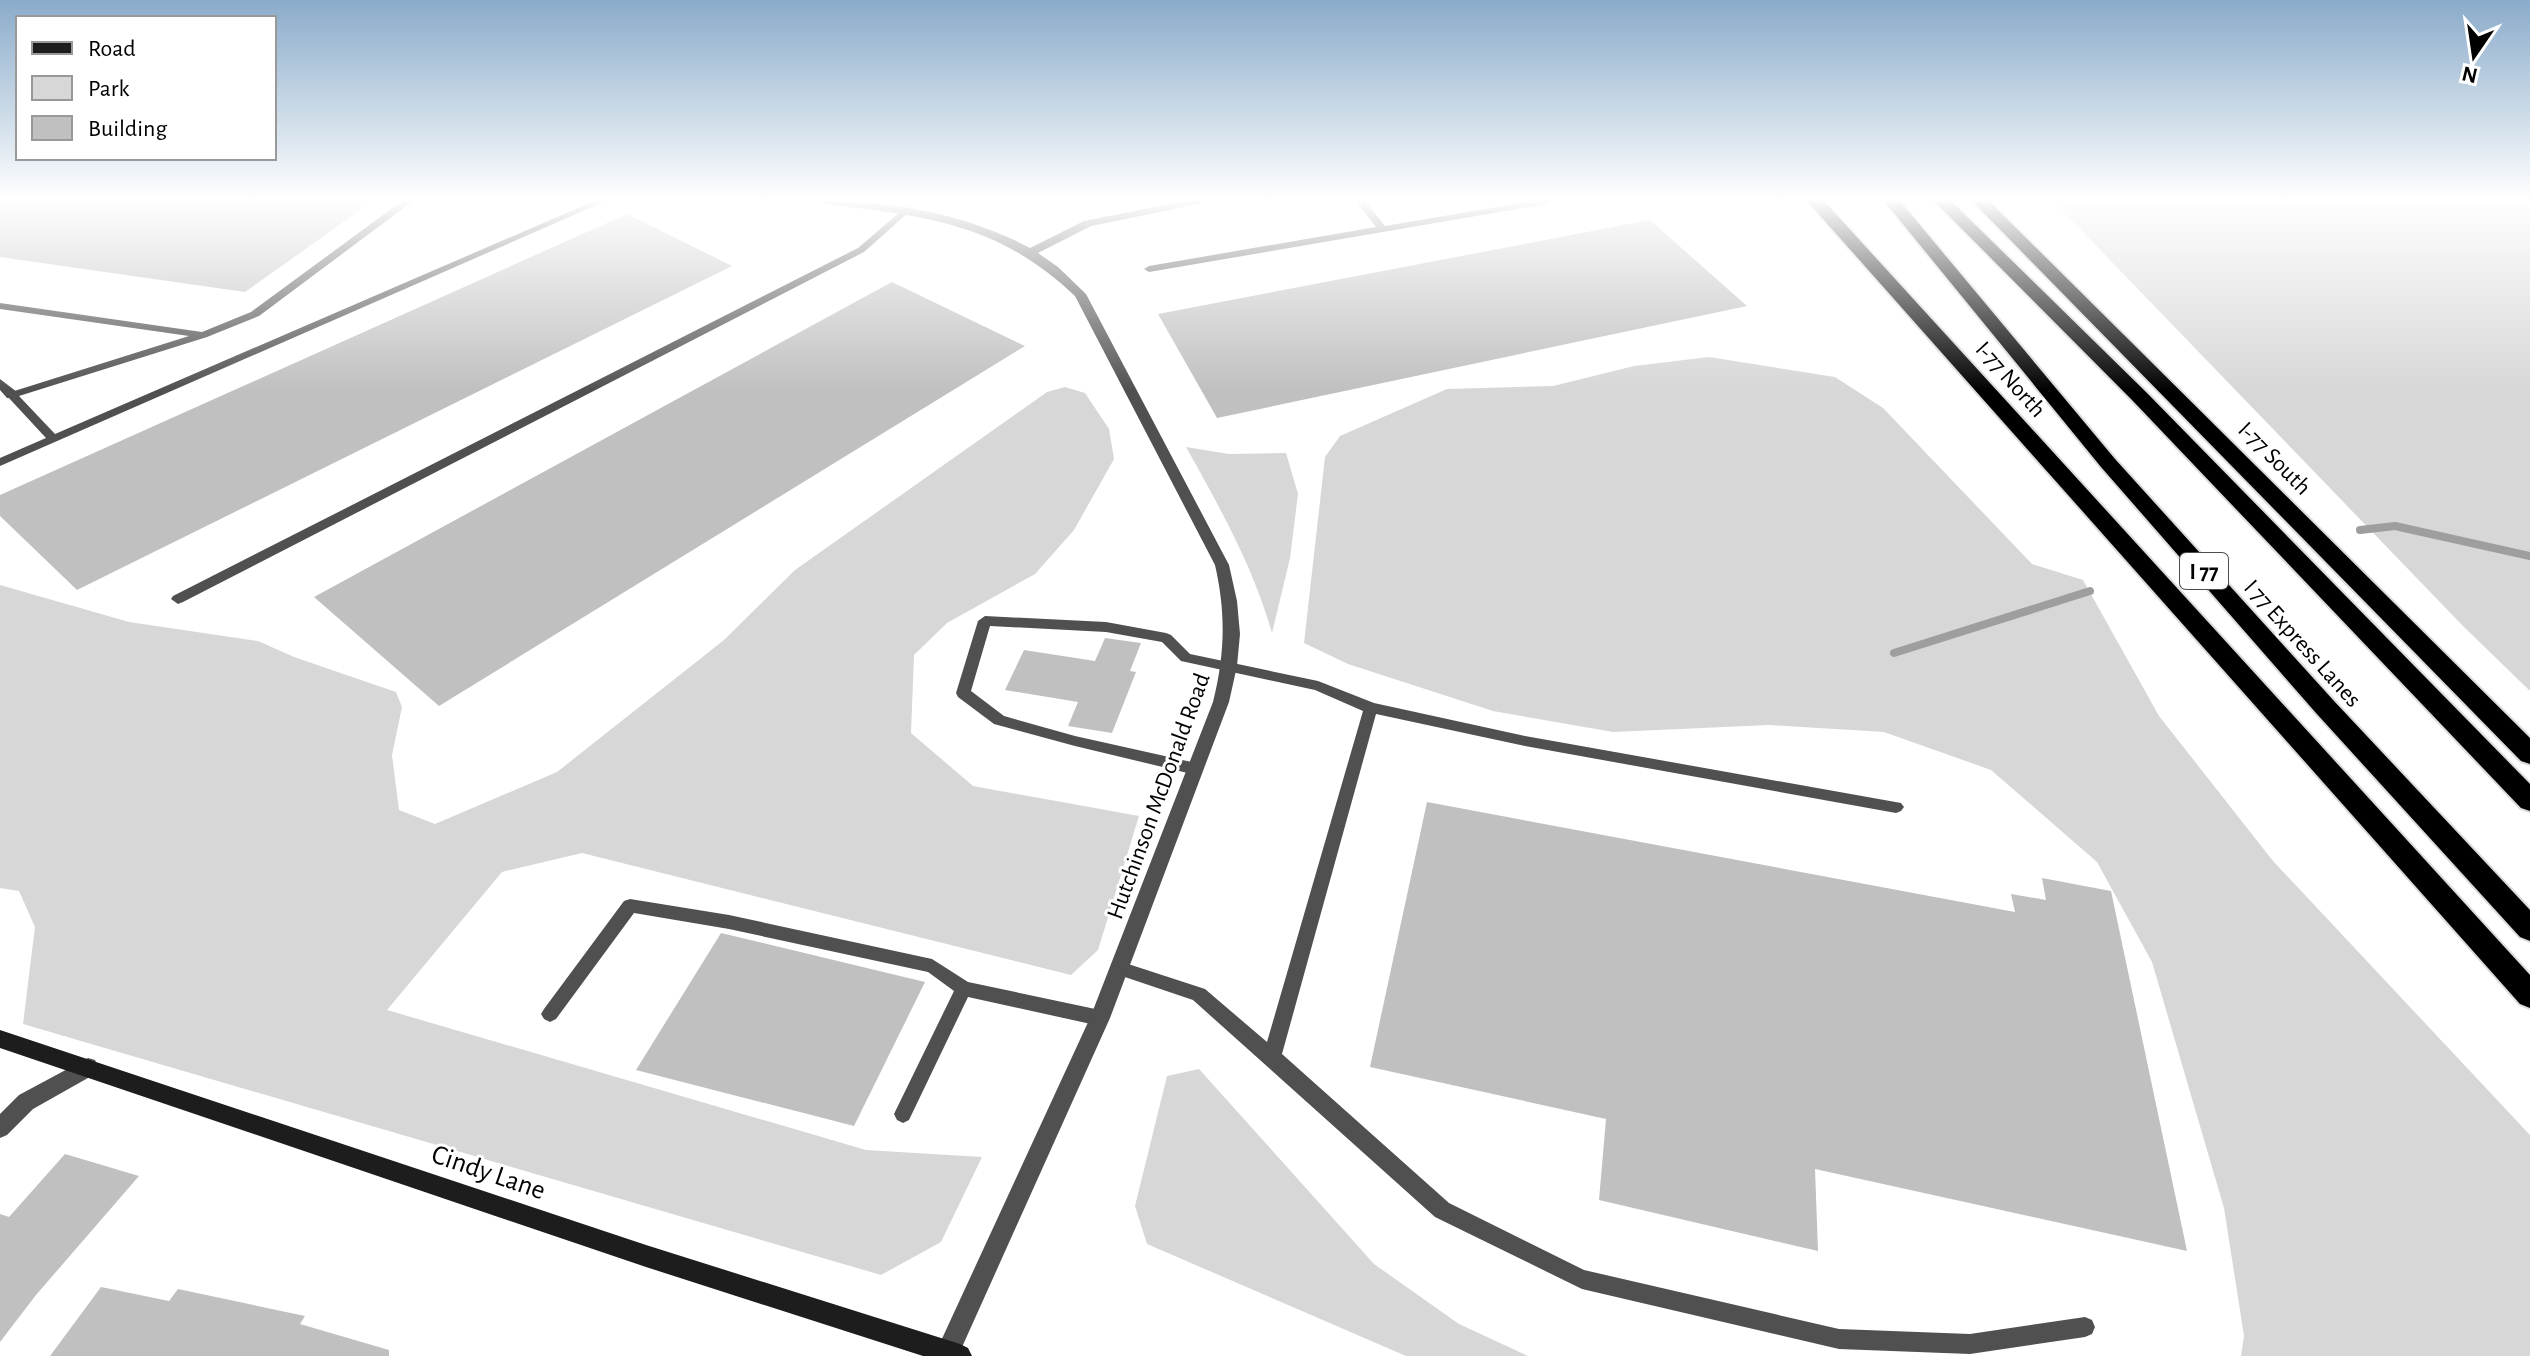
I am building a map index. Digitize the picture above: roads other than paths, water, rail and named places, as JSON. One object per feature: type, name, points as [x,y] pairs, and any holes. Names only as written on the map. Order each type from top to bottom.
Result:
[{"type":"highway","name":"I-77 North","points":[[1873,264],[2530,995]]},
{"type":"highway","name":"I 77 Express Lanes","points":[[1944,264],[2108,463],[2325,707],[2530,929]]},
{"type":"highway","points":[[2006,264],[2139,396],[2530,801]]},
{"type":"highway","name":"I-77 South","points":[[2043,264],[2530,754]]},
{"type":"main road","name":"Cindy Lane","points":[[0,1039],[646,1256],[952,1355]]},
{"type":"street","name":"Hutchinson McDonald Road","points":[[952,1355],[1100,1018],[1196,769],[1231,666],[1235,630],[1231,597],[1222,565],[1080,294],[1048,264]]},
{"type":"street","points":[[0,383],[12,395]]},
{"type":"street","points":[[0,1128],[26,1102],[88,1067]]},
{"type":"lane","points":[[53,439],[12,395],[203,335],[255,314],[323,264]]},
{"type":"lane","points":[[0,462],[455,264]]},
{"type":"lane","points":[[178,599],[833,264]]},
{"type":"lane","points":[[1149,269],[1176,264]]},
{"type":"lane","points":[[0,306],[203,335]]},
{"type":"lane","points":[[1196,769],[999,720],[963,693],[985,621],[1106,627],[1166,638],[1186,658],[1318,686],[1371,708],[1525,741],[1896,807]]},
{"type":"lane","points":[[1272,1057],[1371,708]]},
{"type":"lane","points":[[550,1014],[630,906],[729,922],[932,966],[964,989],[1100,1018]]},
{"type":"lane","points":[[1119,968],[1199,994],[1442,1210],[1582,1279],[1839,1339],[1970,1344],[2085,1327]]},
{"type":"lane","points":[[903,1114],[964,989]]},
{"type":"waterway","points":[[2360,530],[2395,526],[2530,556]]},
{"type":"waterway","points":[[1894,653],[2090,591]]}]
